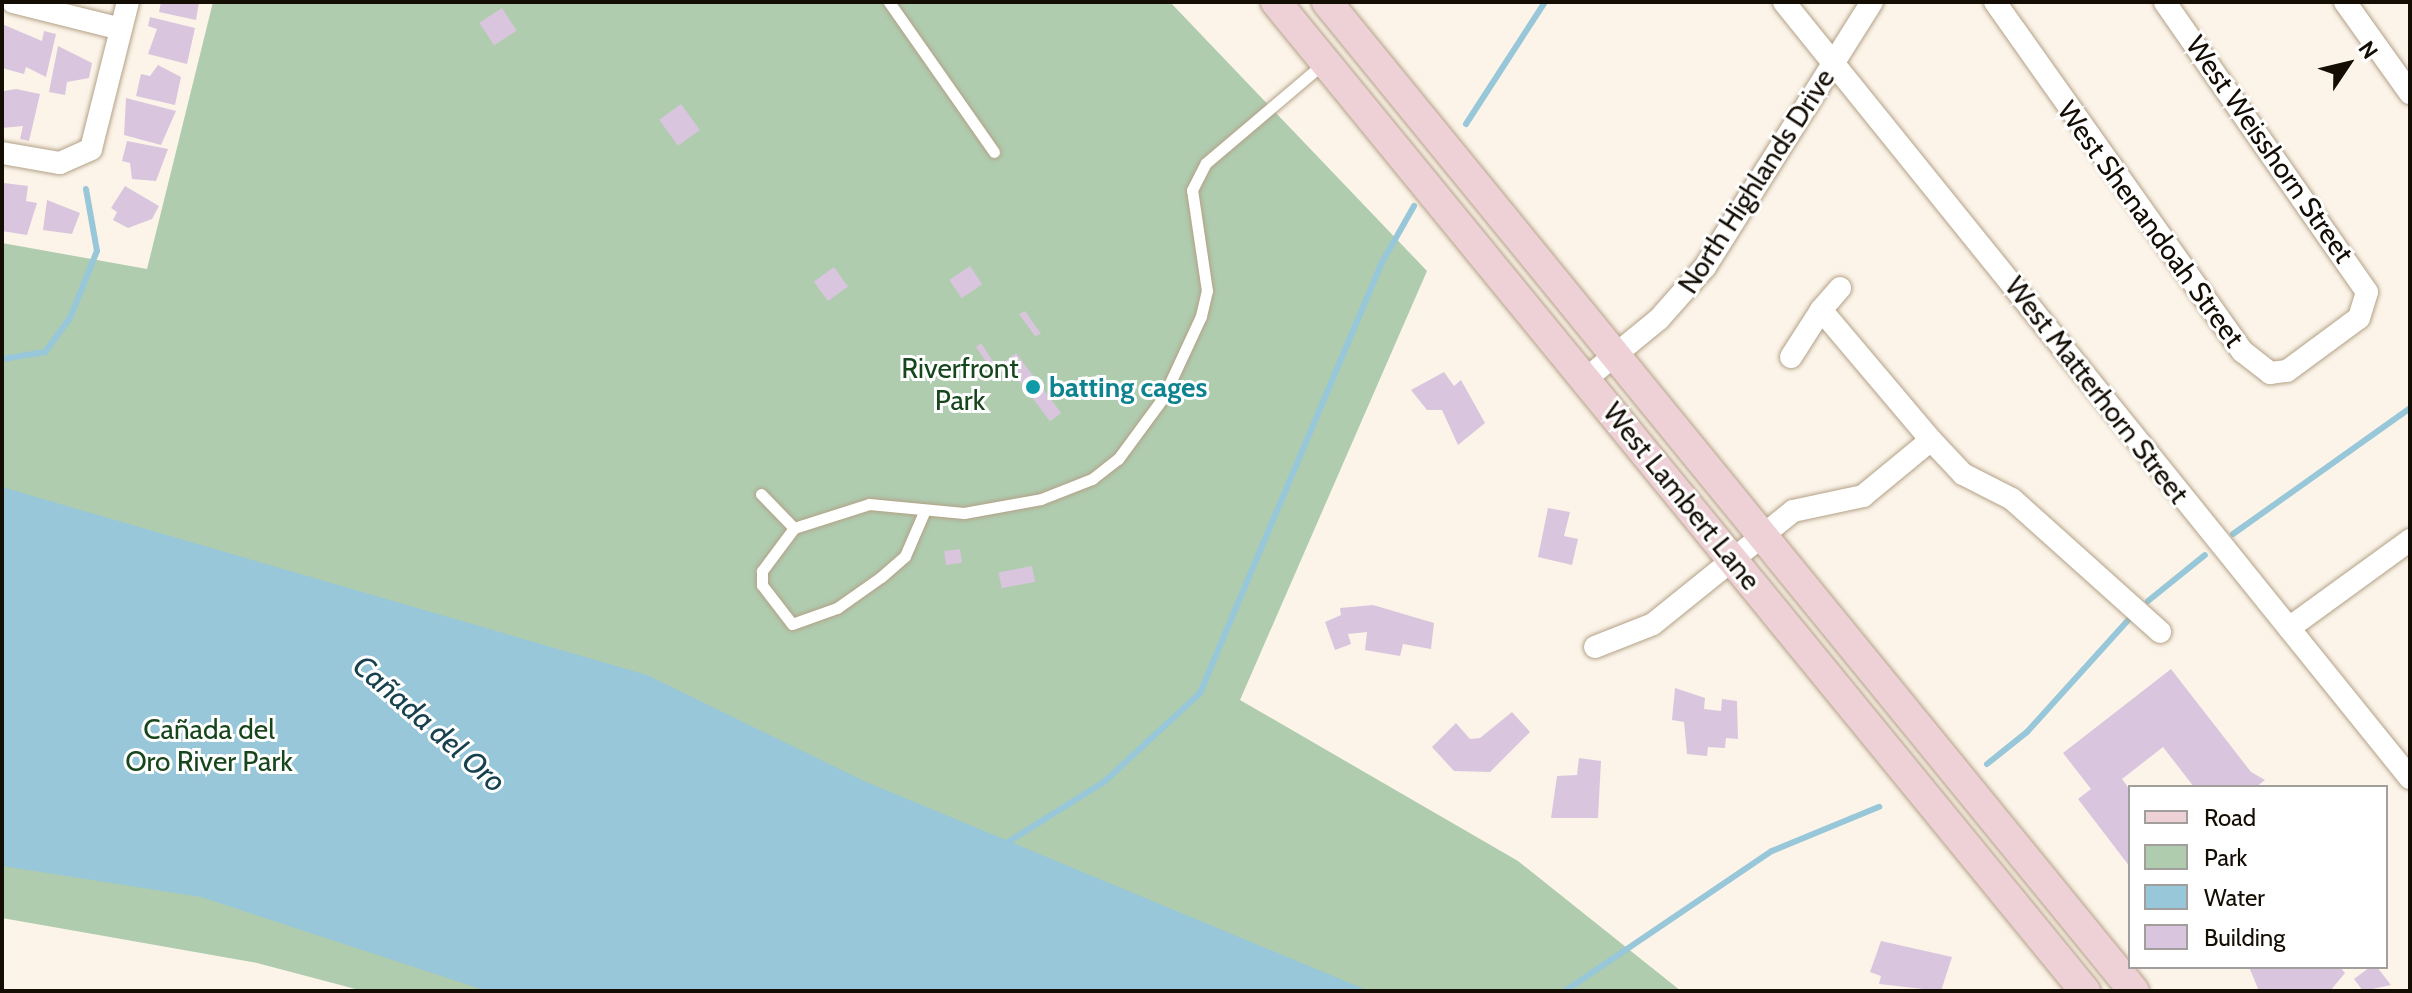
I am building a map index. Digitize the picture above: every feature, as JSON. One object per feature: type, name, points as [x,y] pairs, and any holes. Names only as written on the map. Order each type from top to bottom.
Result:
[{"type":"main road","name":"West Lambert Lane","points":[[1276,2],[1328,59],[2085,991]]},
{"type":"main road","name":"West Lambert Lane","points":[[1327,2],[2134,991]]},
{"type":"street","points":[[13,2],[121,29]]},
{"type":"street","points":[[2,153],[60,163],[89,159],[128,2]]},
{"type":"street","name":"West Matterhorn Street","points":[[1784,2],[1836,58],[2410,778]]},
{"type":"street","name":"North Highlands Drive","points":[[1587,378],[1617,354],[1705,267],[1872,2]]},
{"type":"street","name":"West Shenandoah Street","points":[[1995,2],[2253,365],[2287,371],[2359,318],[2369,300]]},
{"type":"street","name":"West Weisshorn Street","points":[[2165,2],[2361,278],[2369,300]]},
{"type":"street","points":[[2345,2],[2410,93]]},
{"type":"street","points":[[1791,357],[1821,310],[1840,288]]},
{"type":"street","points":[[1821,310],[1963,474],[2012,499],[2160,632]]},
{"type":"street","points":[[1595,647],[1653,624],[1804,505],[1863,496],[1931,440]]},
{"type":"street","points":[[2289,628],[2406,551]]},
{"type":"lane","points":[[889,2],[994,152]]},
{"type":"lane","points":[[924,512],[905,556],[837,608],[792,624],[762,585],[762,571],[794,528],[869,504],[924,512],[964,513],[1041,499],[1092,479],[1135,439],[1201,316],[1207,291],[1192,190],[1206,163],[1328,59]]},
{"type":"lane","points":[[761,494],[794,528]]},
{"type":"green space","name":"Riverfront Park","points":[[213,2],[1170,2],[1427,271],[1240,700],[1518,861],[1681,991],[363,991],[257,963],[2,918],[2,243],[147,269]]},
{"type":"water","name":"Cañada del Oro River Park","points":[[2,487],[647,675],[864,781],[1369,991],[487,991],[201,897],[2,866]]},
{"type":"building","points":[[161,2],[199,2],[196,20],[159,12]]},
{"type":"building","points":[[502,8],[517,31],[494,45],[479,23]]},
{"type":"building","points":[[150,17],[195,28],[187,64],[148,54],[157,29],[148,26]]},
{"type":"building","points":[[2,24],[42,41],[44,31],[56,34],[46,77],[26,67],[24,74],[2,68]]},
{"type":"building","points":[[58,46],[92,63],[89,78],[67,82],[65,95],[49,92]]},
{"type":"building","points":[[158,65],[181,77],[175,105],[136,96],[141,74],[150,76]]},
{"type":"building","points":[[16,89],[40,94],[29,141],[20,139],[23,126],[2,128],[4,91]]},
{"type":"building","points":[[126,98],[176,111],[161,145],[124,135]]},
{"type":"building","points":[[681,104],[700,130],[678,146],[659,120]]},
{"type":"building","points":[[127,141],[168,149],[156,181],[132,179],[130,163],[122,161]]},
{"type":"building","points":[[4,183],[28,186],[26,201],[37,203],[27,235],[2,231]]},
{"type":"building","points":[[125,186],[159,206],[152,219],[128,228],[113,220],[117,212],[111,208]]},
{"type":"building","points":[[47,200],[80,213],[72,234],[43,230]]},
{"type":"building","points":[[970,266],[982,284],[962,298],[949,280]]},
{"type":"building","points":[[834,267],[848,286],[828,301],[814,282]]},
{"type":"building","points":[[1025,311],[1041,334],[1035,336],[1019,314]]},
{"type":"building","points":[[981,343],[996,366],[992,370],[976,347]]},
{"type":"building","name":"batting cages","points":[[1016,353],[1061,413],[1050,421],[1005,361]]},
{"type":"building","points":[[1444,372],[1454,386],[1461,380],[1485,423],[1458,445],[1442,410],[1427,410],[1411,390]]},
{"type":"building","points":[[1548,508],[1570,512],[1564,536],[1578,539],[1572,565],[1538,557]]},
{"type":"building","points":[[960,549],[962,563],[946,565],[944,551]]},
{"type":"building","points":[[1032,566],[1035,582],[1002,588],[999,572]]},
{"type":"building","points":[[1373,605],[1434,623],[1431,649],[1403,644],[1400,656],[1365,650],[1367,632],[1348,634],[1351,644],[1335,650],[1325,622],[1341,615],[1340,608]]},
{"type":"building","points":[[2171,669],[2251,772],[2265,780],[2259,785],[2192,785],[2163,747],[2122,779],[2128,787],[2128,864],[2078,799],[2091,789],[2063,753]]},
{"type":"building","points":[[1675,688],[1705,698],[1704,709],[1721,711],[1722,699],[1737,701],[1738,739],[1726,738],[1725,748],[1708,747],[1707,756],[1687,754],[1684,722],[1672,720]]},
{"type":"building","points":[[1512,712],[1530,732],[1490,772],[1454,771],[1432,747],[1456,723],[1470,739],[1480,738]]},
{"type":"building","points":[[1579,758],[1601,761],[1598,818],[1551,818],[1557,776],[1577,775]]},
{"type":"building","points":[[1881,941],[1952,957],[1941,991],[1879,984],[1881,976],[1870,972]]},
{"type":"building","points":[[2250,969],[2342,969],[2345,973],[2330,991],[2259,991]]},
{"type":"building","points":[[2367,969],[2379,969],[2391,985],[2363,991],[2354,979]]},
{"type":"waterway","points":[[1466,124],[1545,2]]},
{"type":"waterway","points":[[2,359],[45,352],[70,318],[97,251],[86,189]]},
{"type":"waterway","points":[[1005,844],[1104,782],[1200,693],[1380,266],[1414,206]]},
{"type":"waterway","points":[[2233,534],[2410,408]]},
{"type":"waterway","points":[[2148,601],[2205,555]]},
{"type":"waterway","points":[[1987,764],[2027,732],[2129,619]]},
{"type":"waterway","points":[[1565,991],[1772,851],[1879,807]]},
{"type":"place","name":"batting cages","points":[[1033,387]]},
{"type":"water label","name":"Cañada del Oro","points":[[429,724]]}]
